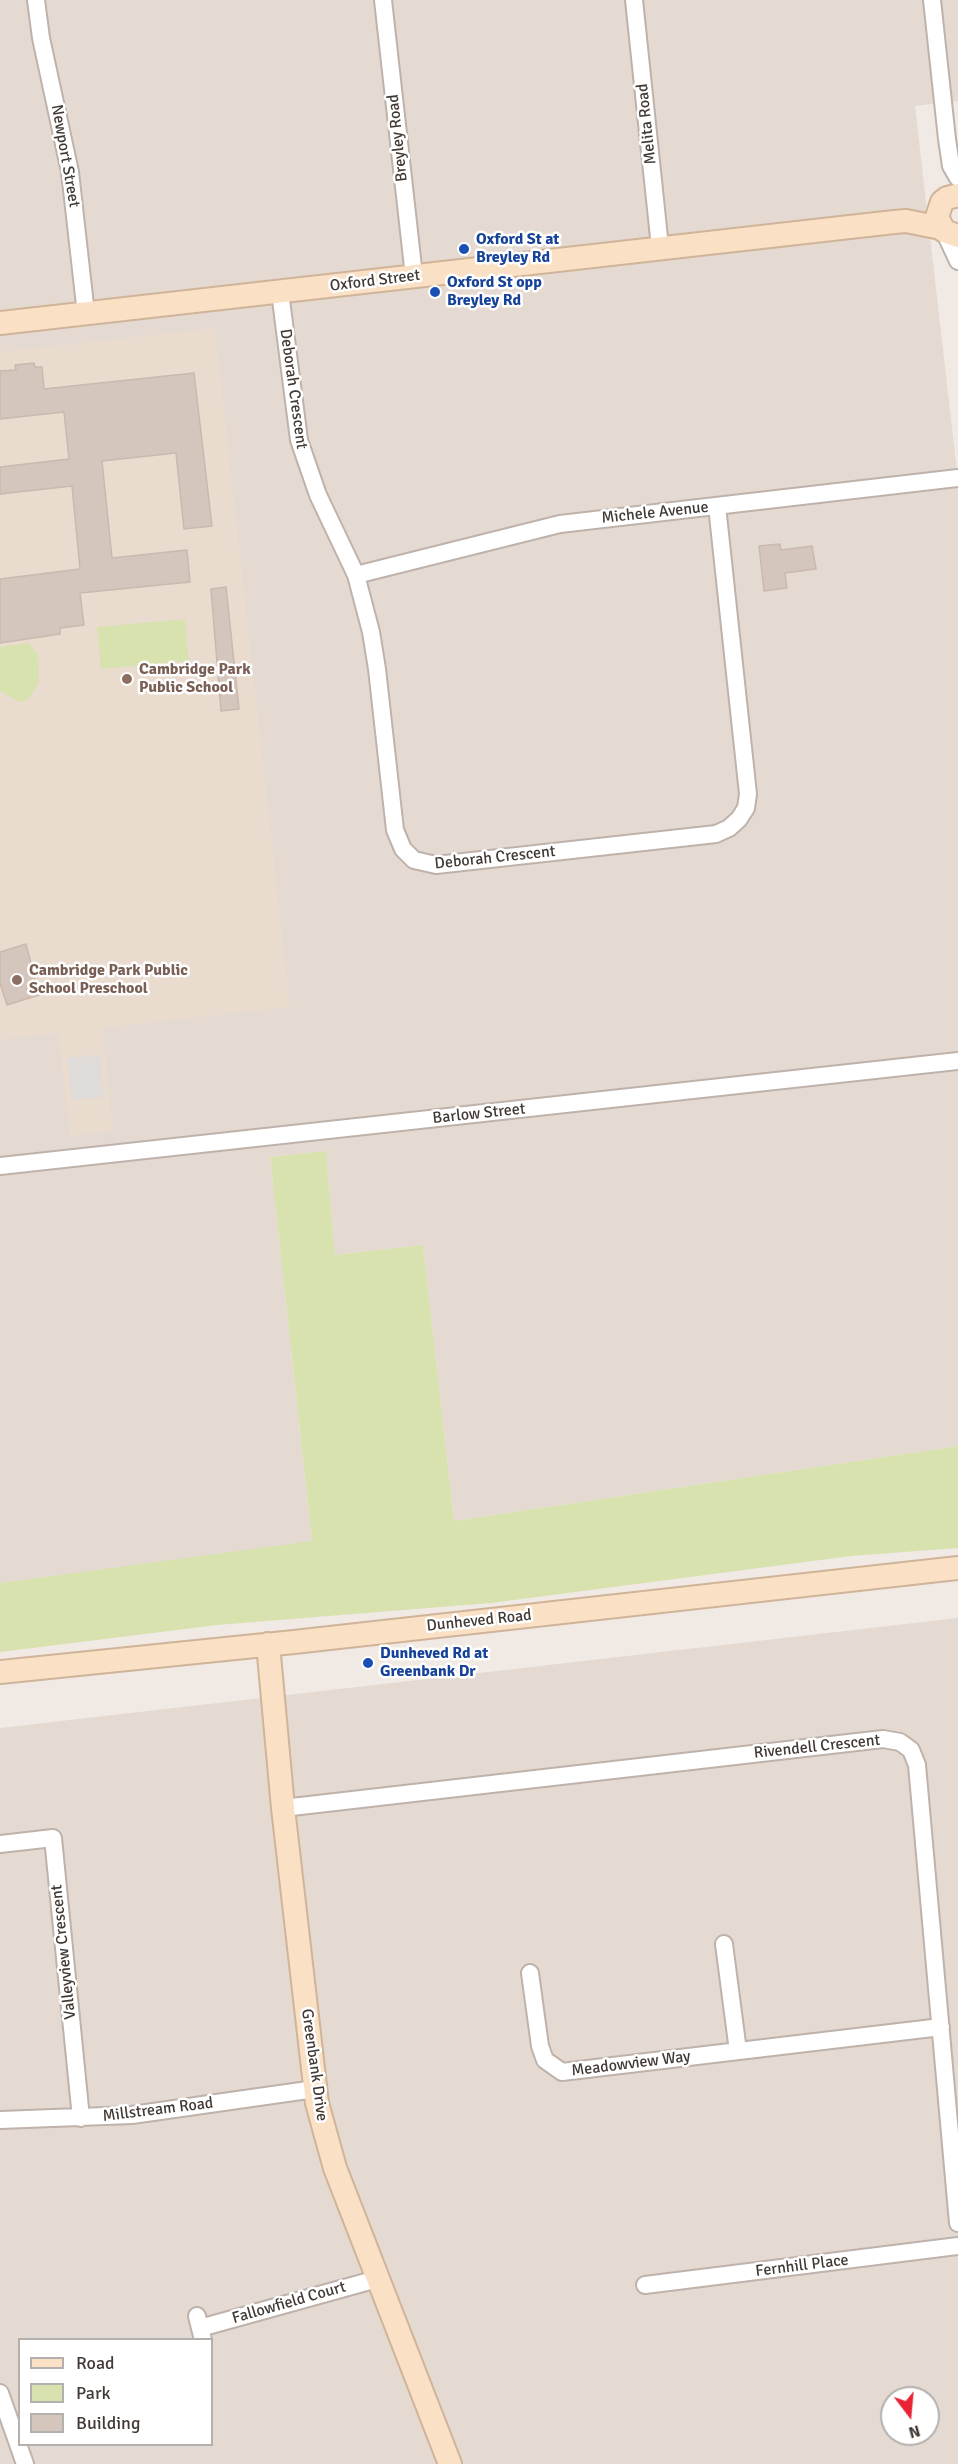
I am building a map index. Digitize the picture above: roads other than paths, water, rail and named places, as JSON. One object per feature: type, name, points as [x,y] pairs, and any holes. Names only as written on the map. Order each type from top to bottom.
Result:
[{"type":"street","name":"Newport Street","points":[[36,0],[41,38],[70,172],[86,314]]},
{"type":"street","name":"Breyley Road","points":[[383,0],[414,276]]},
{"type":"street","name":"Melita Road","points":[[634,0],[660,248]]},
{"type":"street","points":[[932,0],[955,172],[947,216],[958,261]]},
{"type":"street","name":"Oxford Street","points":[[0,323],[947,216]]},
{"type":"street","name":"Deborah Crescent","points":[[280,292],[299,440],[318,495],[356,575],[371,632],[377,669],[395,830],[403,849],[414,860],[436,865],[716,834],[729,828],[739,819],[746,808],[748,794],[717,506]]},
{"type":"street","name":"Michele Avenue","points":[[356,575],[560,524],[958,478]]},
{"type":"street","name":"Barlow Street","points":[[0,1166],[958,1061]]},
{"type":"street","name":"Dunheved Road","points":[[0,1672],[958,1568]]},
{"type":"street","name":"Greenbank Drive","points":[[268,1644],[283,1808],[315,2089],[335,2168],[450,2464]]},
{"type":"street","name":"Rivendell Crescent","points":[[283,1808],[871,1740],[896,1740],[911,1750],[916,1761],[958,2223]]},
{"type":"street","name":"Valleyview Crescent","points":[[0,1844],[53,1838],[81,2118]]},
{"type":"street","points":[[724,1944],[738,2051]]},
{"type":"street","name":"Meadowview Way","points":[[530,1972],[540,2046],[545,2060],[562,2072],[940,2027]]},
{"type":"street","name":"Millstream Road","points":[[0,2120],[132,2115],[315,2089]]},
{"type":"street","name":"Fernhill Place","points":[[645,2285],[958,2246]]},
{"type":"street","name":"Fallowfield Court","points":[[200,2328],[377,2278]]},
{"type":"street","points":[[0,2393],[18,2444]]},
{"type":"street","points":[[19,2446],[25,2464]]},
{"type":"place","name":"Oxford St at Breyley Rd","points":[[464,249]]},
{"type":"place","name":"Oxford St opp Breyley Rd","points":[[435,292]]},
{"type":"place","name":"Cambridge Park Public School","points":[[127,679]]},
{"type":"place","name":"Cambridge Park Public School Preschool","points":[[17,980]]},
{"type":"place","name":"Dunheved Rd at Greenbank Dr","points":[[368,1663]]}]
